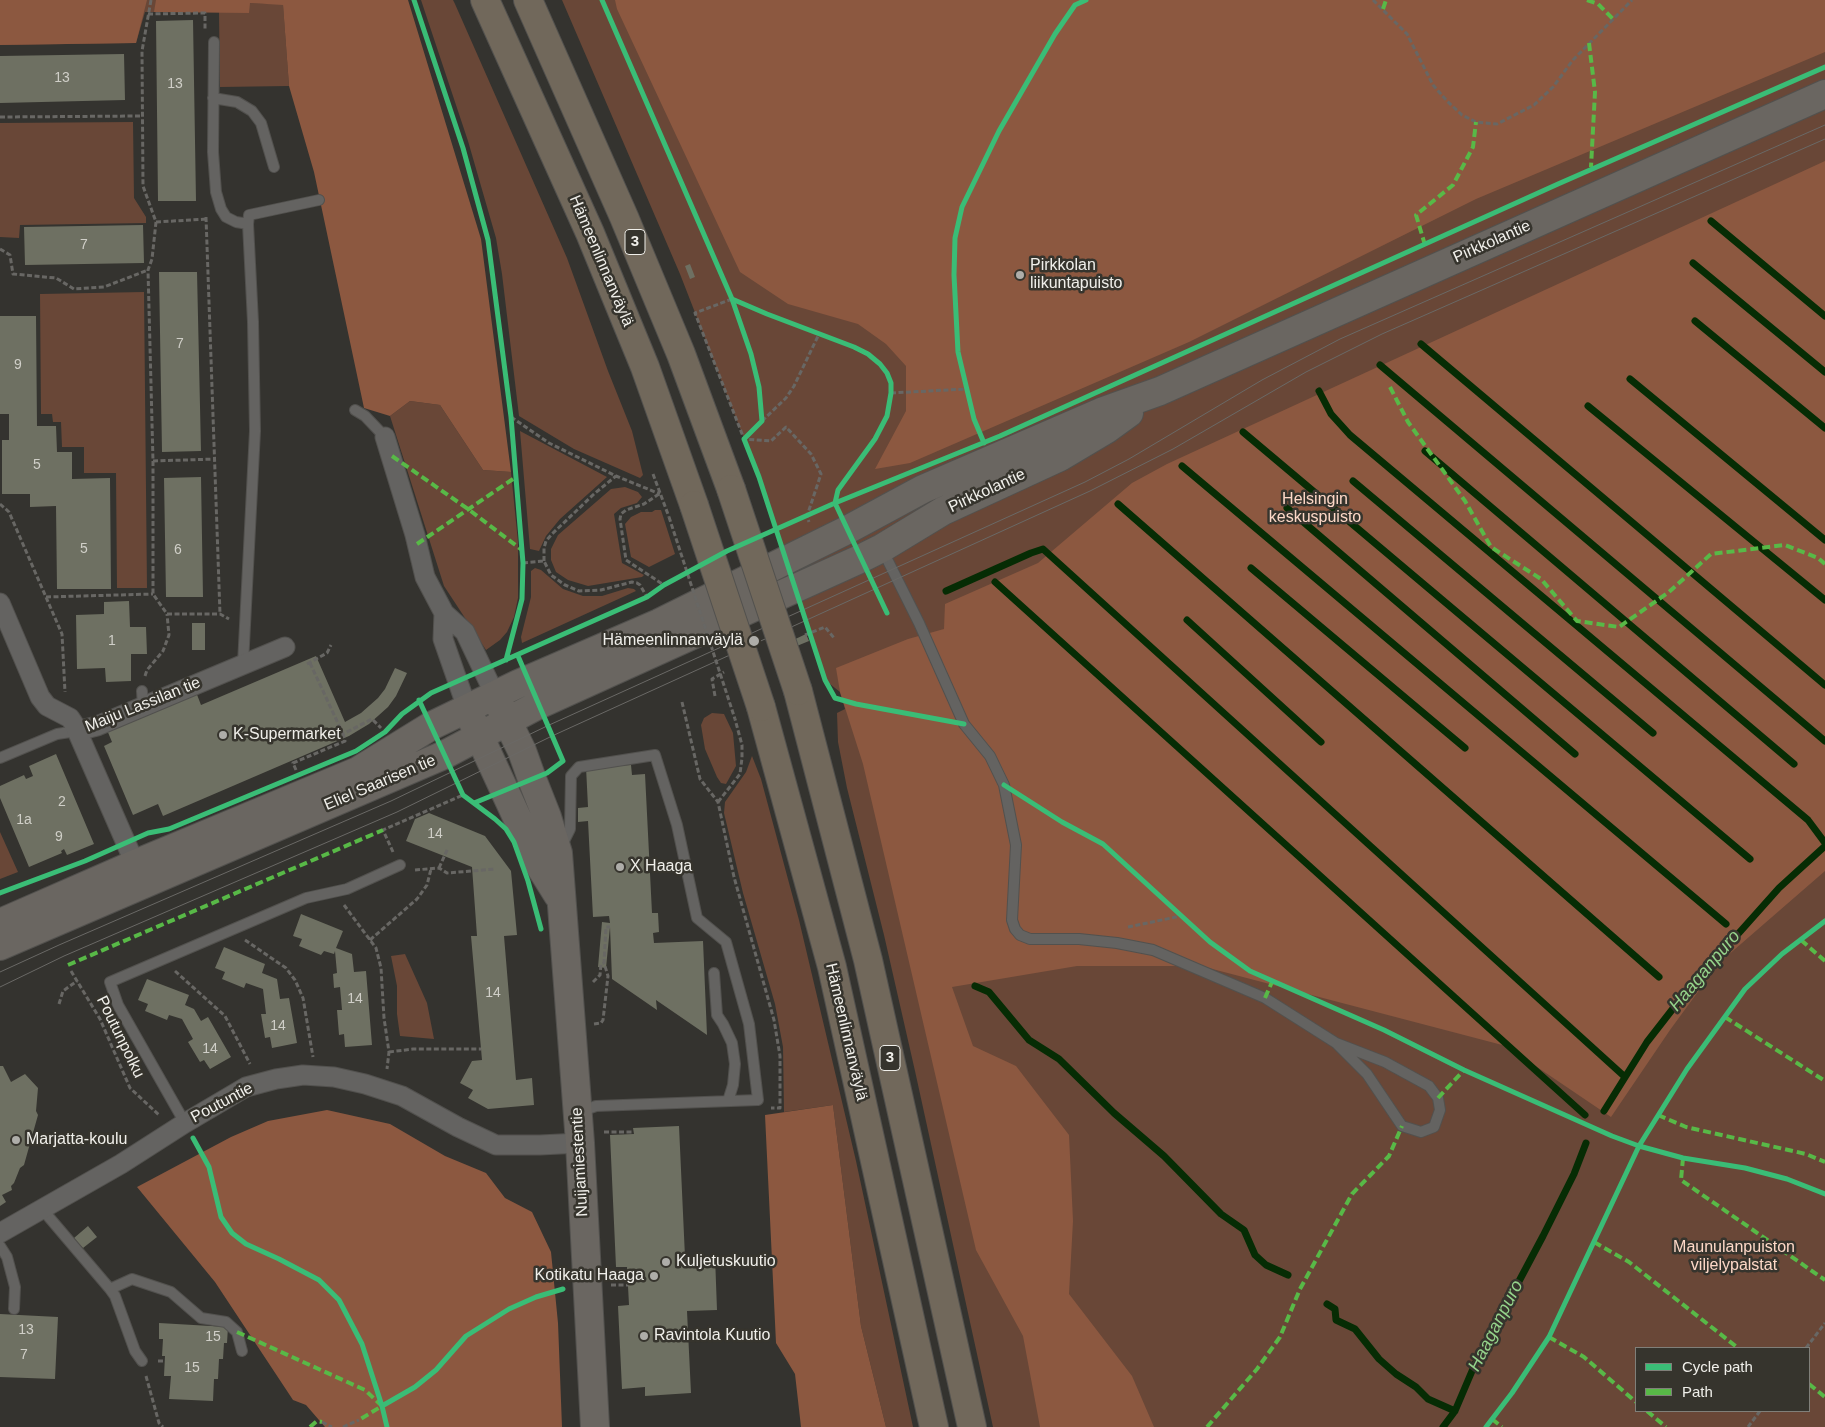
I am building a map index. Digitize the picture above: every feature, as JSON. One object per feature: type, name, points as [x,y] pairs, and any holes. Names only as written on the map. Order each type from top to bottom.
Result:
[{"type":"highway","name":"Hämeenlinnanväylä","points":[[485,0],[594,242],[645,368],[694,506],[761,707],[832,967],[934,1427]]},
{"type":"highway","name":"3","points":[[528,0],[636,244],[681,354],[731,489],[798,691],[868,960],[972,1427]]},
{"type":"main road","name":"Pirkkolantie","points":[[798,555],[923,490],[1101,412],[1160,391],[1825,94]]},
{"type":"main road","name":"Pirkkolantie","points":[[808,583],[882,548],[943,511],[1060,457],[1107,429],[1160,391]]},
{"type":"main road","name":"Eliel Saarisen tie","points":[[0,946],[140,874],[358,771],[413,735],[467,708],[659,623],[798,555]]},
{"type":"main road","name":"Eliel Saarisen tie","points":[[0,924],[140,874],[393,779],[444,755],[545,702],[808,583]]},
{"type":"main road","name":"Nuijamiestentie","points":[[495,695],[506,722],[522,751],[547,817],[558,853],[578,1112],[589,1138],[595,1427]]},
{"type":"main road","name":"Nuijamiestentie","points":[[467,708],[538,863],[560,898]]},
{"type":"street","points":[[385,437],[412,526],[425,577],[444,613],[464,632],[495,695]]},
{"type":"street","points":[[0,603],[40,697],[47,706],[70,718],[77,731],[140,874]]},
{"type":"street","points":[[444,613],[443,639],[467,708]]},
{"type":"street","name":"Maiju Lassilan tie","points":[[77,731],[94,727],[143,698],[243,664],[286,647]]},
{"type":"street","name":"Poutuntie","points":[[0,1233],[184,1130],[246,1088],[276,1079],[303,1075],[334,1077],[365,1084],[402,1096],[458,1127],[496,1145],[540,1145],[589,1138]]},
{"type":"lane","points":[[214,42],[213,152],[216,192],[226,217],[236,222],[248,224]]},
{"type":"lane","points":[[214,98],[237,102],[252,111],[261,123],[274,167]]},
{"type":"lane","points":[[243,664],[255,431],[249,214],[319,200]]},
{"type":"lane","points":[[355,410],[365,416],[385,437]]},
{"type":"lane","points":[[882,548],[919,623],[964,724],[990,756],[1004,785],[1016,845],[1012,920],[1014,929],[1020,935],[1030,939],[1079,939],[1117,943],[1153,950],[1265,998],[1336,1043],[1386,1062],[1429,1086],[1438,1098],[1440,1110],[1434,1127],[1421,1132],[1402,1126],[1367,1074],[1336,1043]]},
{"type":"lane","name":"Maiju Lassilan tie","points":[[0,758],[57,734],[77,731]]},
{"type":"lane","points":[[558,853],[570,829],[571,776],[579,767],[656,756],[677,825],[697,918],[726,942],[749,1024],[758,1100],[596,1106],[578,1112]]},
{"type":"lane","points":[[184,1130],[176,1110],[118,1005],[110,982],[306,898],[347,889],[400,865]]},
{"type":"lane","points":[[714,973],[716,1016],[723,1024],[732,1043],[735,1064],[733,1084],[728,1101]]},
{"type":"lane","points":[[42,1209],[115,1296],[135,1350],[142,1361]]},
{"type":"lane","points":[[0,1246],[7,1257],[14,1288],[14,1309]]},
{"type":"lane","points":[[110,1289],[132,1278],[171,1292],[201,1318],[226,1322],[237,1332],[242,1351]]},
{"type":"path","points":[[143,698],[147,670],[163,651],[169,635],[168,614],[153,594],[153,462],[148,270],[152,259],[156,222],[143,186],[142,116],[142,51],[151,0]]},
{"type":"path","points":[[1373,0],[1407,34],[1433,85],[1447,102],[1462,115],[1476,122],[1497,124],[1534,105],[1553,87],[1573,60],[1632,0]]},
{"type":"path","points":[[0,117],[142,116]]},
{"type":"path","points":[[156,222],[226,217]]},
{"type":"path","points":[[206,219],[220,614]]},
{"type":"path","points":[[0,249],[10,255],[13,274],[56,278],[74,290],[104,287],[148,270]]},
{"type":"path","points":[[728,290],[735,308]]},
{"type":"path","points":[[741,303],[732,299],[695,313],[747,447]]},
{"type":"path","points":[[810,331],[828,337]]},
{"type":"path","points":[[756,427],[786,398],[794,386],[819,334]]},
{"type":"path","points":[[964,380],[968,397]]},
{"type":"path","points":[[890,401],[891,390],[966,389]]},
{"type":"path","points":[[510,407],[512,426]]},
{"type":"path","points":[[762,413],[762,421]]},
{"type":"path","points":[[512,417],[549,443],[616,476],[660,494]]},
{"type":"path","points":[[744,439],[771,441],[786,427],[811,454],[821,474],[806,516],[812,529]]},
{"type":"path","points":[[744,439],[750,433]]},
{"type":"path","points":[[153,462],[216,459]]},
{"type":"path","points":[[653,474],[669,517],[742,745],[740,774],[718,802]]},
{"type":"path","points":[[616,476],[594,494],[546,541],[543,553],[544,561],[551,575],[564,585],[579,591],[601,590],[632,582],[640,585],[647,597]]},
{"type":"path","points":[[660,494],[644,504],[626,510],[621,514],[620,519],[626,560],[664,585]]},
{"type":"path","points":[[0,504],[9,512],[62,634],[65,693]]},
{"type":"path","points":[[798,520],[814,512]]},
{"type":"path","points":[[523,557],[523,572]]},
{"type":"path","points":[[523,563],[544,561]]},
{"type":"path","points":[[680,577],[696,568]]},
{"type":"path","points":[[658,589],[672,581]]},
{"type":"path","points":[[640,600],[653,593]]},
{"type":"path","points":[[46,597],[153,594]]},
{"type":"path","points":[[168,614],[220,614],[234,621]]},
{"type":"path","points":[[807,624],[813,643]]},
{"type":"path","points":[[298,775],[293,762],[345,741],[308,663],[327,653],[331,645]]},
{"type":"path","points":[[682,702],[700,779],[718,802],[734,878],[774,1020],[780,1066],[780,1105]]},
{"type":"path","points":[[343,734],[372,719],[384,732]]},
{"type":"path","points":[[468,799],[462,792],[383,830],[403,871],[439,868],[447,873],[495,869]]},
{"type":"path","points":[[439,868],[448,848]]},
{"type":"path","points":[[370,940],[417,899],[427,884],[431,869]]},
{"type":"path","points":[[334,892],[376,948],[381,968],[384,1018],[389,1052],[386,1075]]},
{"type":"path","points":[[1174,910],[1188,922]]},
{"type":"path","points":[[591,1024],[600,1023],[603,1020],[608,976],[604,963],[606,927],[610,927]]},
{"type":"path","points":[[236,928],[246,942],[286,968],[295,980],[303,998],[314,1062]]},
{"type":"path","points":[[166,958],[178,976],[225,1016],[254,1072]]},
{"type":"path","points":[[589,983],[594,982],[600,975],[602,964],[604,963]]},
{"type":"path","points":[[58,1004],[63,991],[77,981]]},
{"type":"path","points":[[389,1052],[413,1049],[481,1050]]},
{"type":"path","points":[[589,1138],[634,1132]]},
{"type":"path","points":[[605,1286],[628,1285]]},
{"type":"path","points":[[382,1406],[415,1387],[436,1370],[466,1336],[509,1309],[536,1297],[564,1289]]},
{"type":"path","points":[[1807,1347],[1825,1323]]},
{"type":"path","points":[[142,1361],[159,1422],[163,1427]]},
{"type":"path","points":[[1748,1427],[1759,1412]]},
{"type":"path","points":[[343,1427],[359,1420]]},
{"type":"path","points":[[322,1422],[332,1427]]},
{"type":"green space","points":[[0,0],[250,0],[250,3],[283,4],[289,86],[220,87],[219,12],[145,12],[136,43],[0,45]]},
{"type":"green space","points":[[0,0],[147,0],[136,43],[0,45]]},
{"type":"green space","points":[[156,0],[408,0],[481,239],[511,472],[483,470],[440,405],[410,401],[390,416],[364,408],[314,172],[289,86],[283,5],[250,3],[249,13],[154,12]]},
{"type":"green space","points":[[421,0],[453,0],[455,4],[567,258],[632,431],[643,475],[640,478],[574,449],[519,416],[496,238],[468,141]]},
{"type":"green space","name":"Helsingin keskuspuisto","points":[[562,0],[1825,0],[1825,1427],[993,1427],[884,935],[847,788],[838,742],[837,713],[845,709],[840,692],[825,680],[759,477],[680,274]]},
{"type":"green space","name":"Pirkkolan liikuntapuisto","points":[[615,0],[1825,0],[1825,52],[1476,199],[1189,342],[910,463],[875,469],[906,411],[906,366],[886,344],[858,324],[788,304],[740,272],[617,9]]},
{"type":"green space","points":[[133,122],[134,198],[146,217],[146,223],[20,225],[19,238],[0,237],[0,123]]},
{"type":"green space","points":[[1825,161],[1825,871],[1719,963],[1670,1030],[1611,1117],[1506,1046],[1201,966],[1077,966],[952,987],[973,1046],[1016,1066],[1069,1135],[1073,1221],[1069,1294],[1132,1376],[1154,1427],[1040,1427],[1023,1336],[976,1250],[863,764],[840,692],[836,668],[908,639],[944,629],[945,604],[1038,563],[1132,483],[1167,464]]},
{"type":"green space","points":[[144,292],[147,588],[117,588],[116,473],[84,473],[84,447],[62,447],[61,422],[53,422],[52,414],[41,414],[40,294]]},
{"type":"green space","points":[[410,401],[440,405],[483,470],[511,472],[518,542],[518,598],[514,617],[507,632],[500,640],[486,650],[444,586],[390,416]]},
{"type":"green space","points":[[520,431],[607,477],[560,519],[546,536],[539,551],[530,549]]},
{"type":"green space","points":[[625,487],[638,492],[642,497],[637,503],[621,508],[614,514],[622,563],[644,575],[642,577],[588,586],[568,580],[556,572],[551,560],[551,549],[558,535],[611,489]]},
{"type":"green space","points":[[661,510],[675,554],[649,567],[631,557],[625,524],[631,517],[641,512],[652,512]]},
{"type":"green space","points":[[535,568],[541,570],[563,589],[583,596],[602,596],[628,588],[636,591],[522,643],[521,637],[531,597],[531,571]]},
{"type":"green space","points":[[712,713],[724,714],[733,733],[736,766],[726,784],[721,783],[717,777],[705,749],[701,725],[704,718]]},
{"type":"green space","points":[[752,756],[761,779],[799,920],[856,1161],[913,1427],[886,1427],[861,1326],[833,1105],[784,1112],[783,1047],[775,1004],[743,893],[724,813],[725,802],[746,772]]},
{"type":"green space","points":[[0,832],[18,872],[0,879]]},
{"type":"green space","points":[[405,954],[427,1003],[434,1039],[400,1036],[397,1014],[397,986],[391,956]]},
{"type":"green space","points":[[833,1105],[861,1326],[886,1427],[801,1427],[795,1374],[776,1343],[765,1115]]},
{"type":"green space","points":[[327,1110],[390,1124],[445,1156],[486,1173],[505,1198],[532,1212],[551,1252],[558,1323],[562,1427],[325,1427],[306,1405],[293,1400],[215,1282],[137,1187],[231,1137],[268,1121]]},
{"type":"building","points":[[193,20],[196,201],[158,201],[156,21]]},
{"type":"building","points":[[124,54],[125,100],[0,103],[0,56]]},
{"type":"building","points":[[143,225],[144,263],[25,265],[24,227]]},
{"type":"building","points":[[690,264],[695,277],[690,279],[685,266]]},
{"type":"building","points":[[159,272],[197,272],[201,451],[162,452]]},
{"type":"building","points":[[0,316],[36,316],[37,426],[56,426],[57,452],[72,452],[72,479],[110,478],[111,589],[57,589],[56,506],[30,507],[30,494],[2,494],[2,440],[9,440],[9,414],[0,414]]},
{"type":"building","points":[[201,477],[203,597],[166,597],[164,478]]},
{"type":"building","points":[[129,601],[130,627],[146,627],[147,654],[131,654],[131,681],[106,682],[105,668],[77,669],[76,615],[104,614],[104,602]]},
{"type":"building","points":[[192,623],[205,623],[205,650],[192,650]]},
{"type":"building","points":[[806,634],[809,641],[792,648],[789,642]]},
{"type":"building","name":"K-Supermarket","points":[[316,656],[345,722],[361,713],[378,698],[385,689],[395,668],[407,673],[396,696],[388,707],[369,724],[349,736],[163,816],[158,804],[133,815],[104,746],[112,742],[107,730],[196,692],[201,705]]},
{"type":"building","points":[[56,754],[94,844],[67,855],[64,849],[61,851],[62,853],[29,867],[0,798],[0,786],[24,775],[26,779],[33,776],[29,766]]},
{"type":"building","name":"X Haaga","points":[[631,765],[632,775],[645,774],[652,913],[658,913],[659,932],[653,933],[654,943],[703,941],[707,1035],[656,1000],[657,1010],[612,979],[610,927],[606,968],[598,967],[602,922],[610,923],[609,916],[593,917],[588,821],[578,822],[578,808],[588,807],[586,767]]},
{"type":"building","points":[[429,813],[485,836],[511,871],[517,935],[504,936],[516,1080],[532,1078],[534,1105],[488,1109],[468,1098],[473,1090],[460,1083],[472,1061],[482,1060],[471,936],[477,936],[472,867],[406,841],[415,819]]},
{"type":"building","points":[[301,914],[343,931],[336,948],[352,954],[354,972],[366,971],[372,1045],[345,1047],[344,1034],[339,1035],[337,1010],[342,1010],[340,987],[334,988],[333,974],[337,973],[335,951],[334,954],[324,951],[321,955],[299,946],[302,939],[293,936]]},
{"type":"building","points":[[224,947],[265,964],[262,973],[277,979],[280,999],[289,998],[297,1043],[272,1048],[270,1037],[265,1038],[261,1014],[266,1014],[263,989],[246,983],[244,988],[222,979],[225,972],[215,968]]},
{"type":"building","points":[[147,979],[189,995],[185,1005],[194,1009],[201,1021],[208,1017],[231,1057],[210,1069],[204,1060],[200,1062],[188,1042],[193,1039],[182,1019],[169,1015],[167,1020],[145,1011],[148,1004],[138,1000]]},
{"type":"building","name":"Marjatta-koulu","points":[[0,1066],[3,1066],[11,1082],[25,1074],[38,1088],[36,1111],[38,1115],[24,1165],[20,1168],[11,1186],[12,1190],[2,1195],[6,1202],[0,1206]]},
{"type":"building","name":"Kuljetuskuutio","points":[[679,1126],[685,1257],[715,1256],[717,1310],[687,1311],[691,1393],[645,1396],[645,1387],[622,1389],[618,1306],[629,1305],[627,1267],[616,1267],[610,1135],[634,1134],[633,1128]]},
{"type":"building","points":[[88,1226],[97,1237],[83,1248],[74,1238]]},
{"type":"building","points":[[0,1314],[58,1317],[55,1379],[0,1377]]},
{"type":"building","points":[[159,1323],[228,1327],[223,1359],[219,1359],[218,1379],[214,1379],[213,1401],[169,1399],[171,1376],[164,1376],[165,1356],[162,1356],[163,1339],[159,1339]]},
{"type":"waterway","points":[[1711,221],[1825,316]]},
{"type":"waterway","points":[[1693,263],[1825,372]]},
{"type":"waterway","points":[[1695,321],[1825,428]]},
{"type":"waterway","points":[[1421,344],[1825,685]]},
{"type":"waterway","points":[[1380,365],[1825,741]]},
{"type":"waterway","points":[[1630,379],[1825,540]]},
{"type":"waterway","points":[[1319,391],[1331,414],[1350,435],[1808,820],[1825,843]]},
{"type":"waterway","points":[[1588,406],[1825,600]]},
{"type":"waterway","points":[[1243,432],[1750,859]]},
{"type":"waterway","points":[[1425,451],[1794,764]]},
{"type":"waterway","points":[[1182,466],[1726,924]]},
{"type":"waterway","points":[[1353,481],[1653,733]]},
{"type":"waterway","points":[[1118,504],[1659,977]]},
{"type":"waterway","points":[[1287,508],[1575,754]]},
{"type":"waterway","points":[[946,591],[1043,549],[1625,1077]]},
{"type":"waterway","points":[[1251,568],[1465,748]]},
{"type":"waterway","points":[[995,582],[1585,1115]]},
{"type":"waterway","points":[[1187,620],[1321,742]]},
{"type":"waterway","name":"Haaganpuro","points":[[1604,1111],[1647,1042],[1710,961],[1738,934],[1779,888],[1825,846]]},
{"type":"waterway","points":[[975,986],[989,992],[1029,1040],[1059,1059],[1114,1113],[1164,1156],[1221,1214],[1244,1230],[1255,1255],[1266,1265],[1288,1275]]},
{"type":"waterway","name":"Haaganpuro","points":[[1443,1427],[1455,1411],[1475,1364],[1574,1174],[1586,1143]]},
{"type":"waterway","points":[[1327,1304],[1335,1309],[1336,1320],[1355,1329],[1379,1359],[1396,1374],[1416,1387],[1428,1399],[1455,1411]]},
{"type":"tram line","points":[[0,972],[391,801],[547,726],[1085,482],[1129,459],[1262,380],[1340,339],[1825,125]]},
{"type":"tram line","points":[[0,987],[64,956],[397,812],[552,736],[1090,491],[1173,449],[1306,372],[1382,334],[1825,139]]},
{"type":"marked path","points":[[1383,9],[1386,0]]},
{"type":"marked path","points":[[1587,0],[1598,4],[1613,19]]},
{"type":"marked path","points":[[1589,43],[1595,92],[1591,167]]},
{"type":"marked path","points":[[1425,245],[1416,215],[1453,185],[1473,147],[1476,122]]},
{"type":"marked path","points":[[1390,387],[1408,422],[1465,501],[1491,547],[1541,579],[1577,621],[1619,627],[1669,592],[1711,554],[1785,545],[1818,558],[1825,564]]},
{"type":"marked path","points":[[392,456],[468,509],[522,550]]},
{"type":"marked path","points":[[417,544],[516,477]]},
{"type":"marked path","points":[[68,965],[383,830]]},
{"type":"marked path","points":[[1801,940],[1825,961]]},
{"type":"marked path","points":[[1265,998],[1272,982]]},
{"type":"marked path","points":[[1725,1017],[1825,1081]]},
{"type":"marked path","points":[[1438,1098],[1464,1070]]},
{"type":"marked path","points":[[1658,1115],[1686,1127],[1806,1154],[1825,1162]]},
{"type":"marked path","points":[[1207,1427],[1257,1369],[1280,1337],[1300,1289],[1352,1194],[1389,1156],[1402,1126]]},
{"type":"marked path","points":[[1683,1158],[1681,1180],[1825,1280]]},
{"type":"marked path","points":[[1594,1242],[1629,1262],[1737,1347]]},
{"type":"marked path","points":[[237,1332],[365,1390],[382,1406],[359,1420]]},
{"type":"marked path","points":[[1549,1337],[1584,1357],[1635,1401]]},
{"type":"marked path","points":[[1810,1385],[1825,1397]]},
{"type":"marked path","points":[[1648,1412],[1666,1427]]},
{"type":"marked path","points":[[1492,1419],[1502,1427]]},
{"type":"marked path","points":[[310,1427],[317,1421],[322,1422]]},
{"type":"cycle path","points":[[414,0],[463,148],[488,240],[511,417],[523,563],[522,599],[506,660]]},
{"type":"cycle path","points":[[602,0],[732,299],[854,347],[868,354],[887,373],[891,383],[887,416],[875,439],[838,490],[835,503],[887,613]]},
{"type":"cycle path","points":[[984,443],[974,419],[958,352],[954,275],[955,238],[962,207],[999,131],[1055,34],[1075,5],[1086,0]]},
{"type":"cycle path","points":[[0,893],[85,861],[148,833],[169,829],[356,751],[385,732],[402,714],[431,693],[647,597],[664,585],[727,551],[835,503],[1000,436],[1558,184],[1825,67]]},
{"type":"cycle path","points":[[732,299],[751,354],[759,387],[762,421],[744,439],[759,477],[825,680],[835,698],[856,704],[964,724]]},
{"type":"cycle path","points":[[474,803],[547,773],[563,761],[518,656]]},
{"type":"cycle path","points":[[419,700],[463,795],[506,829],[514,842],[528,881],[541,929]]},
{"type":"cycle path","points":[[1004,785],[1062,822],[1103,844],[1210,942],[1250,971],[1384,1030],[1464,1070],[1612,1136],[1639,1146],[1683,1158],[1745,1168],[1787,1179],[1825,1194]]},
{"type":"cycle path","points":[[1486,1427],[1512,1393],[1549,1337],[1639,1146],[1687,1069],[1745,989],[1782,954],[1825,921]]},
{"type":"cycle path","points":[[193,1138],[209,1167],[221,1217],[232,1233],[246,1244],[319,1280],[339,1300],[362,1344],[387,1427]]},
{"type":"cycle path","points":[[382,1406],[415,1387],[436,1370],[466,1336],[509,1309],[536,1297],[563,1289]]},
{"type":"place","name":"Pirkkolan liikuntapuisto","points":[[1020,275]]},
{"type":"place","name":"Hämeenlinnanväylä","points":[[754,641]]},
{"type":"place","name":"K-Supermarket","points":[[223,735]]},
{"type":"place","name":"X Haaga","points":[[620,867]]},
{"type":"place","name":"Marjatta-koulu","points":[[16,1140]]},
{"type":"place","name":"Kuljetuskuutio","points":[[666,1262]]},
{"type":"place","name":"Kotikatu Haaga","points":[[654,1276]]},
{"type":"place","name":"Ravintola Kuutio","points":[[644,1336]]},
{"type":"park label","name":"Maunulanpuiston viljelypalstat","points":[[1734,1257]]}]
